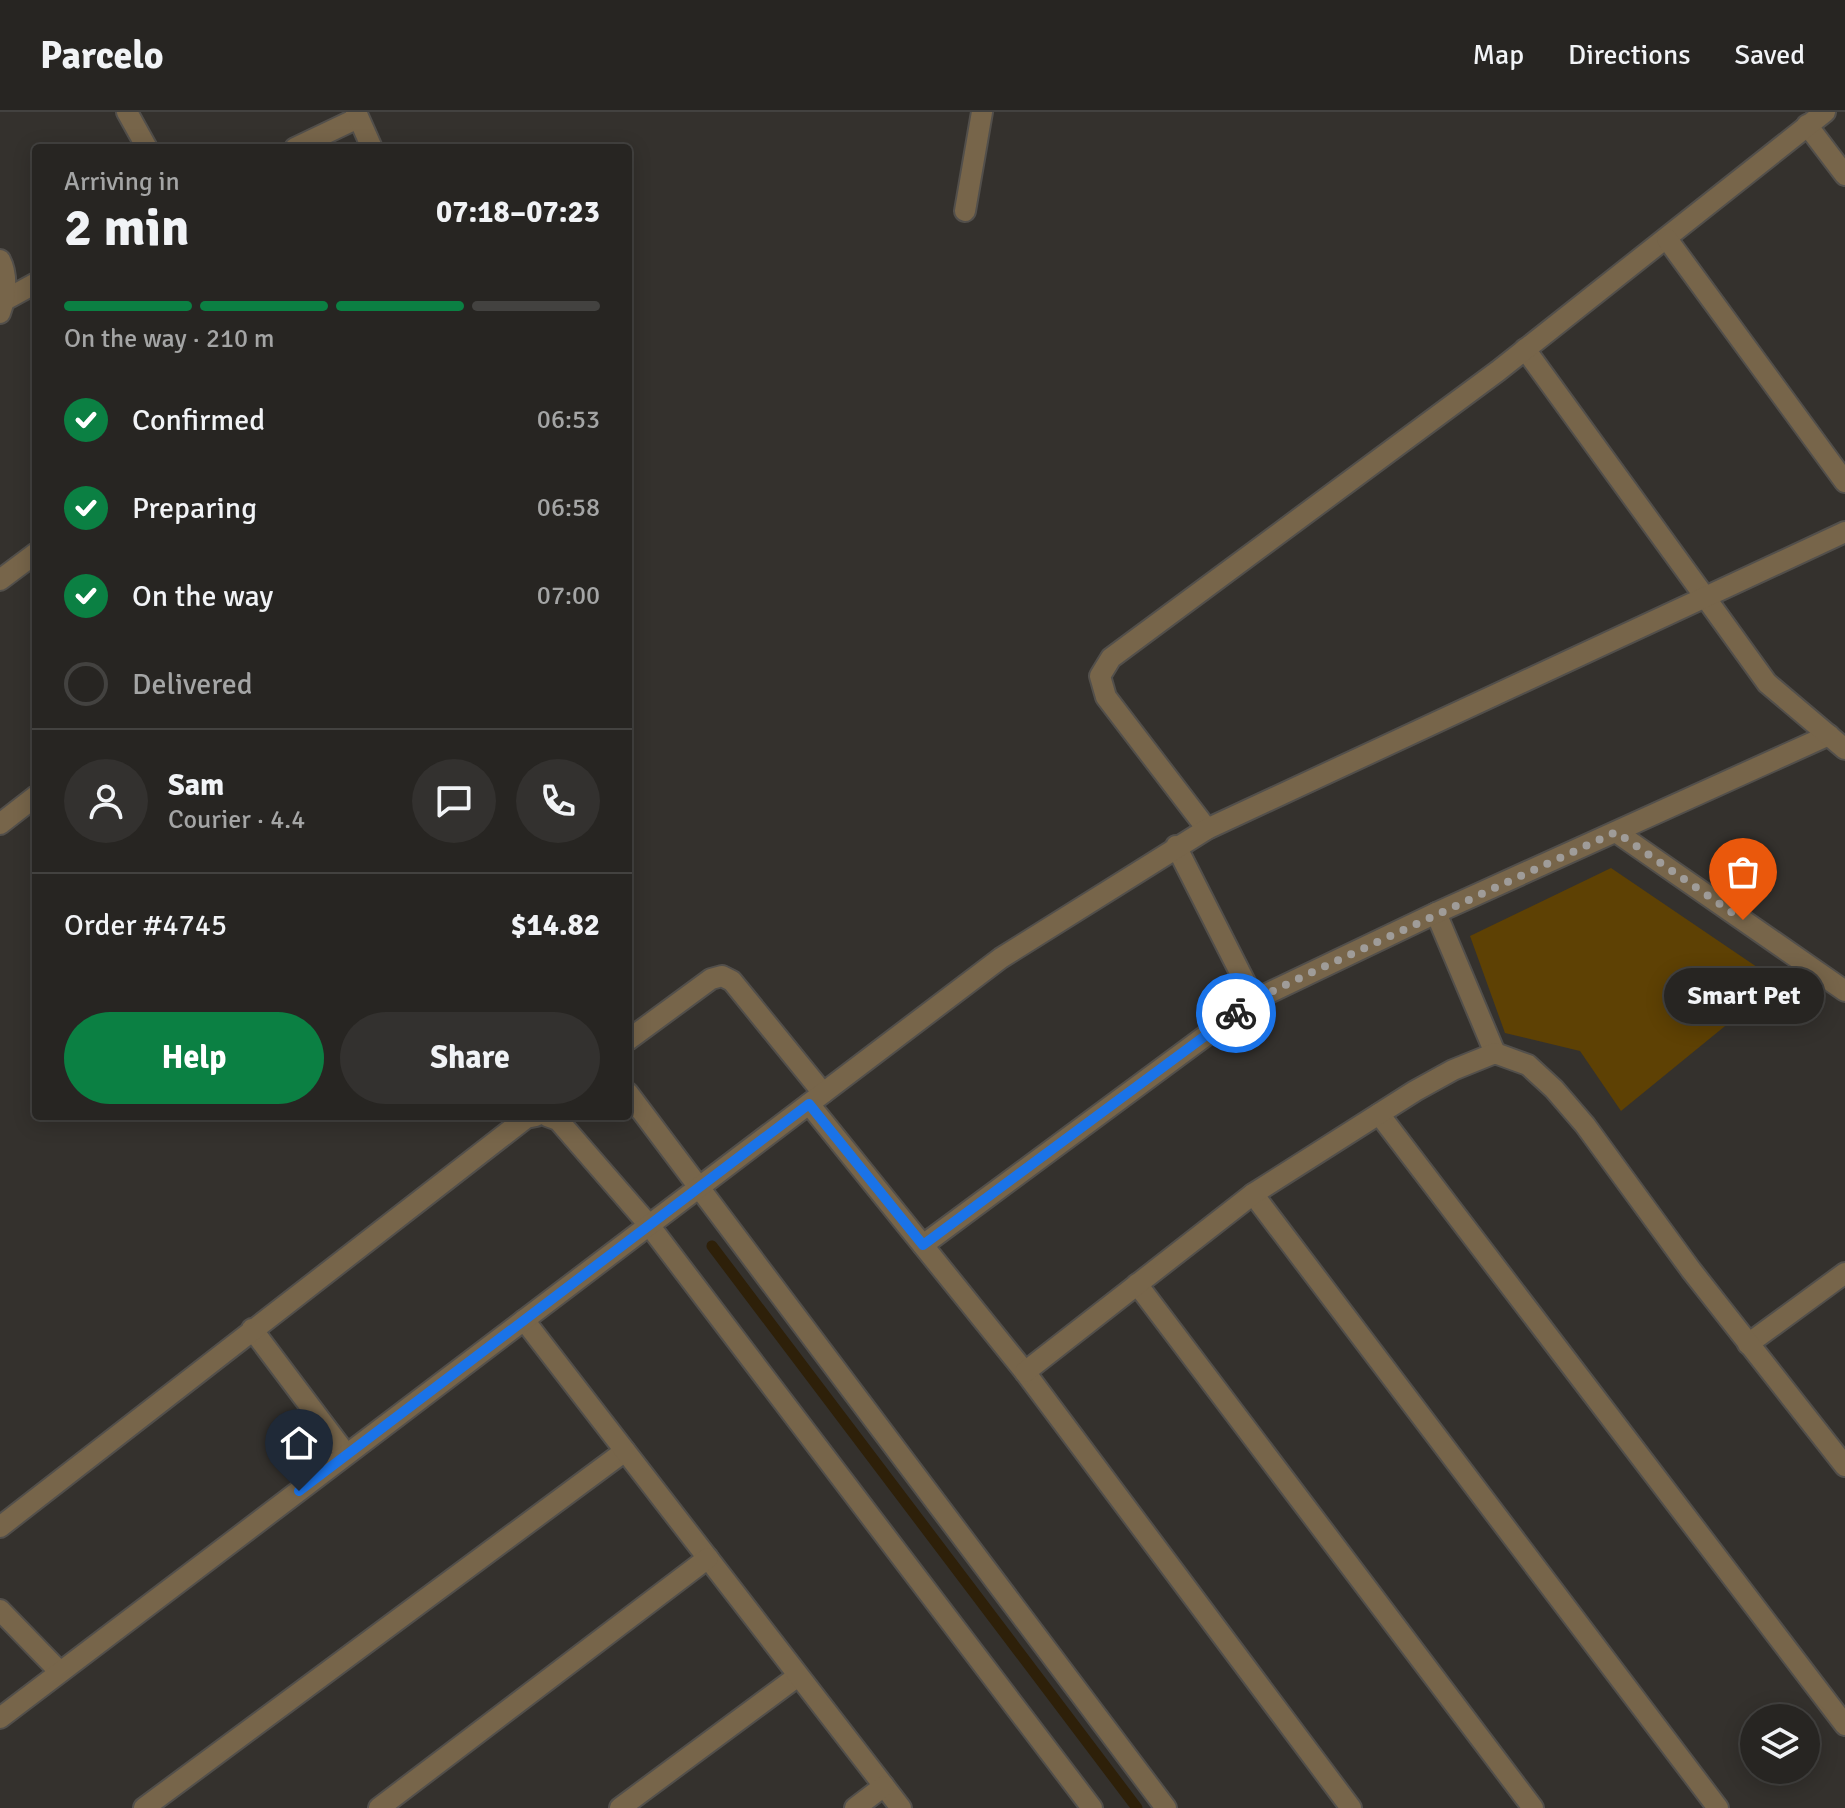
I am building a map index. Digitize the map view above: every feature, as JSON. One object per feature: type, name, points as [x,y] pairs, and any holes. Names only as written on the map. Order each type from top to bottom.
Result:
[{"type":"street","points":[[127,112],[145,144]]},
{"type":"street","points":[[965,211],[982,112]]},
{"type":"street","points":[[1207,829],[1106,697],[1100,676],[1111,658],[1525,349],[1825,112]]},
{"type":"street","points":[[303,144],[357,115],[370,144]]},
{"type":"street","points":[[1807,125],[1845,175]]},
{"type":"street","points":[[1667,239],[1845,482]]},
{"type":"street","points":[[0,260],[4,268],[2,307]]},
{"type":"street","points":[[2,307],[32,286]]},
{"type":"street","points":[[1525,349],[1767,683],[1845,749]]},
{"type":"street","points":[[0,1718],[1001,958],[1207,829],[1845,532]]},
{"type":"street","points":[[0,580],[32,556]]},
{"type":"street","points":[[923,1245],[1254,1000],[1436,913],[1829,735]]},
{"type":"street","points":[[0,824],[32,799]]},
{"type":"street","points":[[1616,832],[1845,991]]},
{"type":"street","points":[[1176,846],[1254,1000]]},
{"type":"street","points":[[1436,913],[1495,1053]]},
{"type":"street","points":[[632,1037],[711,979],[722,976],[732,981],[923,1245],[1025,1372],[1351,1808]]},
{"type":"street","points":[[1025,1372],[1253,1194],[1453,1070],[1495,1053],[1528,1065],[1585,1125],[1748,1344],[1845,1466]]},
{"type":"street","points":[[632,1098],[1166,1808]]},
{"type":"street","points":[[1379,1114],[1845,1725]]},
{"type":"street","points":[[0,1527],[523,1120]]},
{"type":"street","points":[[558,1120],[649,1225],[1092,1808]]},
{"type":"street","points":[[1253,1194],[1718,1808]]},
{"type":"street","points":[[1748,1344],[1845,1273]]},
{"type":"street","points":[[1137,1284],[1533,1808]]},
{"type":"street","points":[[524,1320],[901,1808]]},
{"type":"street","points":[[252,1329],[346,1454]]},
{"type":"street","points":[[144,1808],[625,1451]]},
{"type":"street","points":[[379,1808],[708,1558]]},
{"type":"street","points":[[0,1610],[60,1672]]},
{"type":"street","points":[[620,1808],[798,1676]]},
{"type":"street","points":[[855,1808],[884,1786]]},
{"type":"shaded area","points":[[1611,868],[1779,982],[1621,1111],[1580,1051],[1505,1033],[1470,936]]},
{"type":"waterway","points":[[712,1246],[1137,1808]]},
{"type":"way so far","points":[[1236,1013],[1254,1000],[1436,913],[1616,832],[1743,920]]},
{"type":"place","name":"Smart Pet","points":[[1743,920]]},
{"type":"route","points":[[299,1491],[809,1104],[923,1245],[1236,1013]]}]
